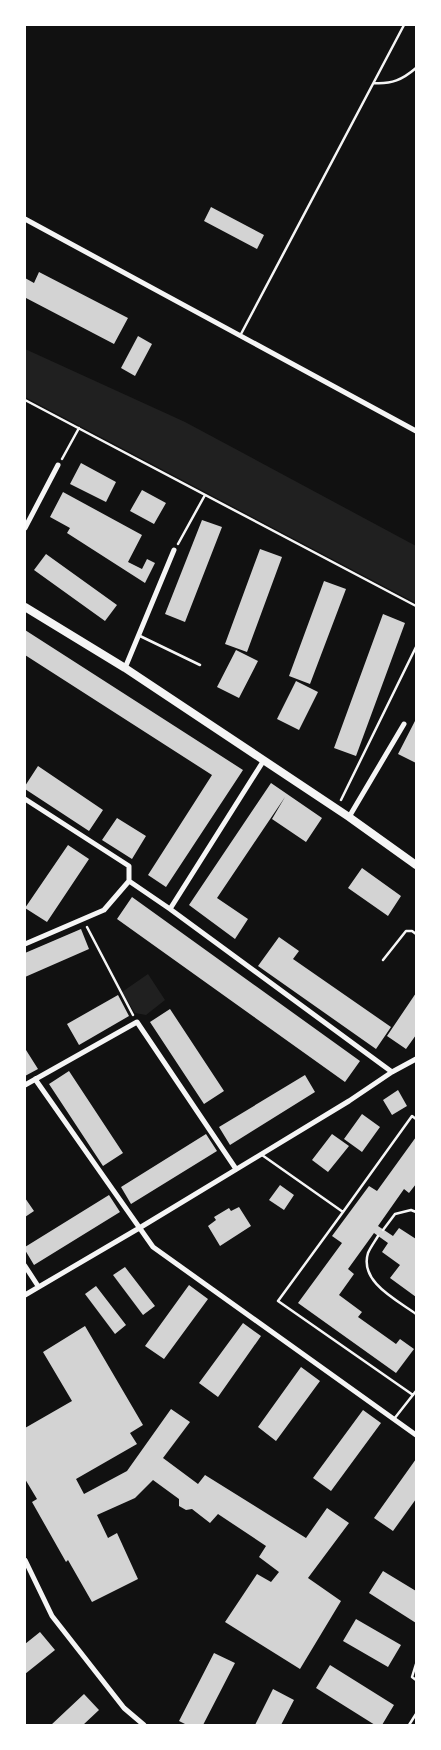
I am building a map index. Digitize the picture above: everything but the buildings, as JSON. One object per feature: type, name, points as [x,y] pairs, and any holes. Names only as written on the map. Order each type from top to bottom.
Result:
[{"type":"main road","points":[[25,607],[125,668],[349,817],[416,865]]},
{"type":"street","points":[[25,219],[416,431]]},
{"type":"street","points":[[25,528],[58,465]]},
{"type":"street","points":[[125,668],[174,550]]},
{"type":"street","points":[[349,817],[404,724]]},
{"type":"street","points":[[170,909],[264,760]]},
{"type":"street","points":[[25,800],[129,866],[128,881],[104,910],[26,942]]},
{"type":"street","points":[[128,881],[170,909],[392,1072]]},
{"type":"street","points":[[25,1085],[137,1022],[236,1169]]},
{"type":"street","points":[[25,1295],[349,1101],[392,1072],[416,1060]]},
{"type":"street","points":[[34,1079],[141,1227],[153,1247],[416,1435]]},
{"type":"street","points":[[25,1266],[38,1286]]},
{"type":"street","points":[[25,1560],[52,1616],[124,1708],[144,1725]]},
{"type":"lane","points":[[240,336],[404,25]]},
{"type":"lane","points":[[374,82],[388,84],[404,78],[416,68]]},
{"type":"lane","points":[[138,636],[200,665]]},
{"type":"lane","points":[[383,960],[406,930],[416,934]]},
{"type":"lane","points":[[413,1395],[278,1301],[412,1116],[416,1119]]},
{"type":"lane","points":[[261,1154],[343,1212]]},
{"type":"lane","points":[[383,1230],[395,1214],[411,1210],[416,1212]]},
{"type":"lane","points":[[378,1236],[368,1254],[368,1271],[379,1287],[416,1314]]},
{"type":"lane","points":[[394,1420],[416,1391]]},
{"type":"lane","points":[[416,1664],[412,1677],[416,1680]]},
{"type":"lane","points":[[409,1725],[416,1714]]},
{"type":"path","points":[[25,400],[416,606]]},
{"type":"path","points":[[58,465],[79,428]]},
{"type":"path","points":[[174,550],[205,495]]},
{"type":"path","points":[[337,809],[416,647]]},
{"type":"path","points":[[82,919],[137,1022]]},
{"type":"shaded area","points":[[25,349],[185,422],[416,546],[416,603],[25,397]]},
{"type":"shaded area","points":[[148,974],[165,1000],[146,1015],[135,1013],[122,992]]}]
